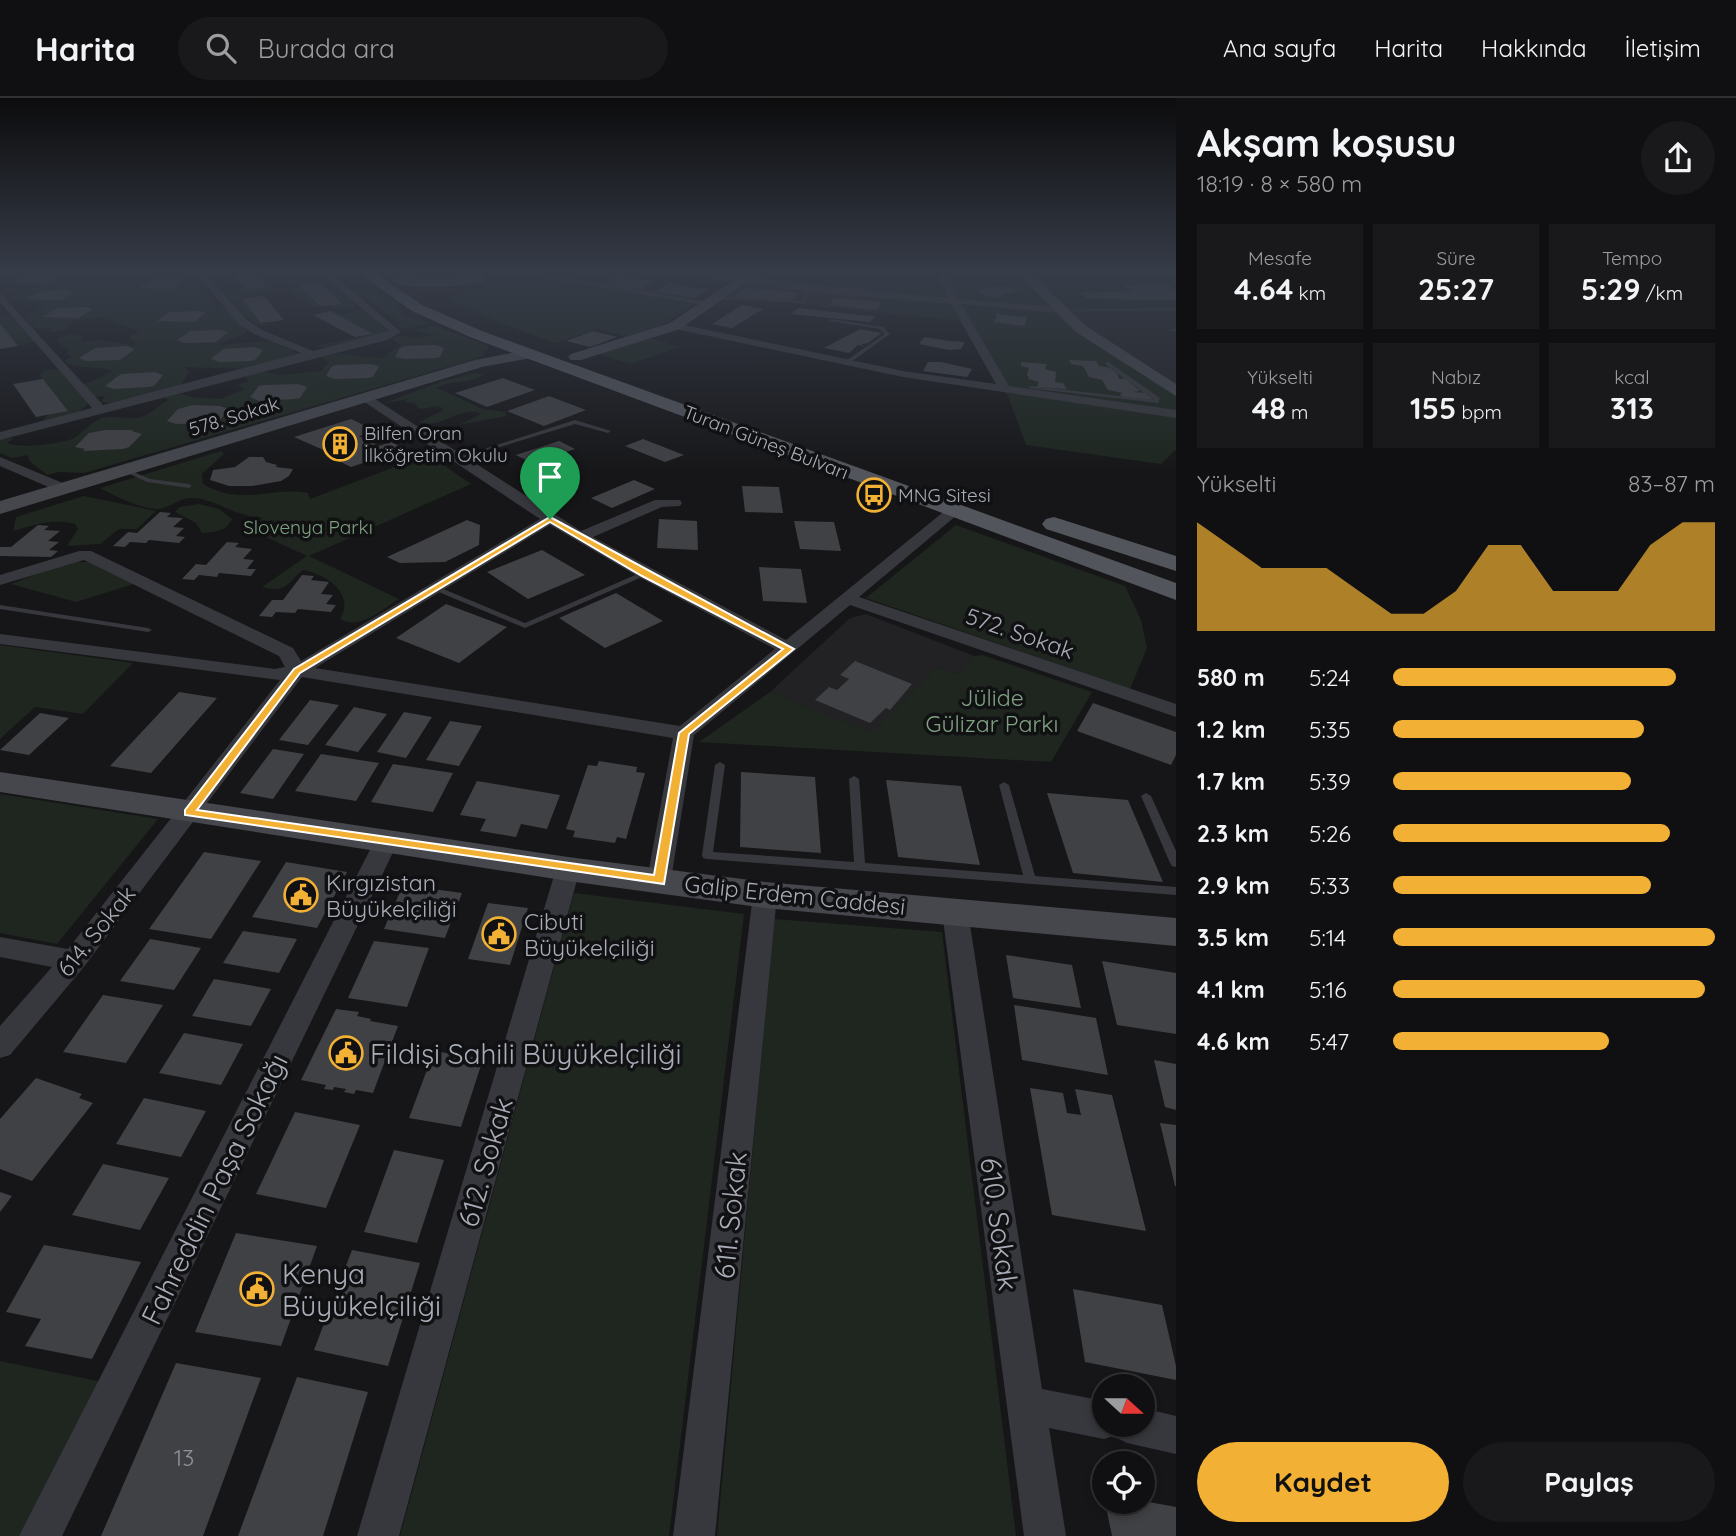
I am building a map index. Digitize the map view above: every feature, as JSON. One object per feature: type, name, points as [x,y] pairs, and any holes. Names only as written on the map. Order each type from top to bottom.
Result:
[{"type":"main road","name":"Turan Güneş Bulvarı","points":[[495,340],[952,512],[1176,592]]},
{"type":"main road","name":"Turan Güneş Bulvarı","points":[[530,340],[982,504],[1176,564]]},
{"type":"main road","points":[[982,504],[1176,576]]},
{"type":"street","points":[[39,340],[100,409]]},
{"type":"street","points":[[278,340],[312,354]]},
{"type":"street","points":[[0,436],[374,340]]},
{"type":"street","points":[[576,357],[630,340]]},
{"type":"street","points":[[740,340],[846,363],[1006,391],[1048,394],[1176,414]]},
{"type":"street","points":[[977,340],[1006,391]]},
{"type":"street","points":[[1099,340],[1176,391]]},
{"type":"street","points":[[480,363],[503,353],[509,346]]},
{"type":"street","points":[[480,363],[531,354]]},
{"type":"street","name":"578. Sokak","points":[[0,508],[480,363]]},
{"type":"street","points":[[367,397],[580,537],[789,649]]},
{"type":"street","points":[[0,461],[65,489]]},
{"type":"street","points":[[0,474],[46,495]]},
{"type":"street","points":[[580,537],[660,503],[675,503]]},
{"type":"street","points":[[659,880],[684,733],[952,512]]},
{"type":"street","points":[[297,671],[550,519]]},
{"type":"street","points":[[0,580],[85,554],[286,652],[297,671]]},
{"type":"street","name":"572. Sokak","points":[[848,599],[1176,711]]},
{"type":"street","points":[[0,639],[275,675],[297,671],[684,733]]},
{"type":"street","name":"614. Sokak","points":[[0,1046],[74,961],[297,671]]},
{"type":"street","name":"Galip Erdem Caddesi","points":[[0,782],[568,869],[765,895],[1176,932]]},
{"type":"street","name":"Fahreddin Paşa Sokağı","points":[[40,1536],[386,842]]},
{"type":"street","name":"612. Sokak","points":[[378,1536],[568,869]]},
{"type":"street","name":"611. Sokak","points":[[694,1536],[765,895]]},
{"type":"street","name":"610. Sokak","points":[[955,912],[1045,1536]]},
{"type":"street","points":[[0,947],[74,961]]},
{"type":"street","points":[[1025,1404],[1092,1418]]},
{"type":"street","points":[[1155,1430],[1176,1435]]},
{"type":"lane","points":[[846,363],[879,340]]},
{"type":"lane","points":[[1031,388],[1048,394],[1156,402],[1158,399],[1107,363]]},
{"type":"lane","points":[[456,458],[575,422],[608,431]]},
{"type":"lane","points":[[125,470],[149,481],[189,486]]},
{"type":"lane","points":[[433,588],[525,626],[645,574]]},
{"type":"lane","points":[[0,607],[148,630]]},
{"type":"lane","points":[[720,765],[707,855],[1176,891]]},
{"type":"lane","points":[[854,779],[860,867]]},
{"type":"lane","points":[[1004,785],[1030,880]]},
{"type":"lane","points":[[1146,796],[1176,863]]},
{"type":"shaded area","points":[[1103,340],[1176,340],[1176,391]]},
{"type":"shaded area","points":[[866,614],[974,656],[958,674],[937,667],[872,734],[770,692],[850,618]]},
{"type":"green space","points":[[13,340],[35,342],[18,346]]},
{"type":"green space","points":[[59,340],[102,340],[138,344],[132,341],[229,340],[218,345],[273,341],[297,353],[246,369],[185,367],[189,372],[180,386],[114,403],[101,402],[105,396],[84,398],[89,402],[80,411],[42,421],[48,415],[67,410],[40,375],[45,370],[60,370],[74,387],[113,371],[66,363],[65,360],[72,357],[67,353],[70,350],[58,343]]},
{"type":"green space","points":[[343,340],[359,340],[323,348],[315,346]]},
{"type":"green space","points":[[394,340],[473,340],[486,345],[489,350],[483,351],[485,355],[458,364],[84,473],[59,472],[47,475],[29,461],[28,455],[12,458],[0,453],[0,439],[14,438],[7,443],[20,446],[60,442],[74,438],[100,419],[137,418],[146,415],[169,400],[163,397],[180,393],[190,397],[221,399],[245,389],[238,385],[248,381],[245,376],[264,372],[279,375],[321,371],[329,362],[323,358],[325,355],[383,358],[400,345]]},
{"type":"green space","points":[[644,340],[658,340],[681,347],[630,364],[600,354]]},
{"type":"green space","points":[[977,340],[1104,340],[1176,391],[1176,449],[1161,464],[1026,445],[1006,391]]},
{"type":"green space","points":[[475,373],[483,375],[437,388],[483,409],[505,412],[506,416],[459,425],[481,414],[466,412],[427,424],[419,422],[444,410],[439,406],[420,409],[414,403],[405,402],[408,399],[382,404],[443,381]]},
{"type":"green space","name":"Slovenya Parkı","points":[[221,451],[224,454],[202,474],[203,484],[231,494],[294,492],[308,493],[310,499],[418,458],[427,464],[442,464],[471,484],[309,556],[399,599],[363,621],[347,622],[340,619],[344,610],[341,593],[329,580],[312,572],[303,570],[281,588],[262,587],[307,556],[244,527],[263,518],[189,498],[161,509],[142,507],[100,488]]},
{"type":"green space","points":[[84,496],[156,511],[137,529],[119,529],[100,544],[67,546],[78,529],[75,524],[67,522],[44,523],[13,531],[16,517]]},
{"type":"green space","points":[[199,504],[219,509],[232,519],[223,529],[202,533],[196,523],[175,512],[180,507]]},
{"type":"green space","points":[[956,525],[1125,586],[1141,620],[1147,648],[1130,689],[866,598]]},
{"type":"green space","points":[[68,562],[93,562],[137,583],[76,602],[11,584]]},
{"type":"green space","points":[[0,645],[133,663],[83,714],[35,707],[0,739]]},
{"type":"green space","name":"Jülide Gülizar Parkı","points":[[982,655],[1092,692],[1051,762],[699,742],[770,692],[872,733],[937,667],[958,674],[974,656]]},
{"type":"green space","points":[[0,794],[158,819],[57,944],[0,933]]},
{"type":"green space","points":[[574,893],[744,914],[669,1536],[400,1536]]},
{"type":"green space","points":[[774,919],[942,932],[1016,1536],[717,1536]]},
{"type":"green space","points":[[0,1361],[102,1382],[20,1536],[0,1536]]},
{"type":"building","points":[[0,340],[13,340],[18,346],[0,349]]},
{"type":"building","points":[[177,340],[218,340],[216,342],[184,343]]},
{"type":"building","points":[[568,340],[609,340],[590,347],[566,341]]},
{"type":"building","points":[[839,340],[872,340],[861,344],[864,346],[858,345],[849,353],[824,348]]},
{"type":"building","points":[[922,340],[965,342],[961,349],[949,350],[919,344]]},
{"type":"building","points":[[435,345],[444,348],[440,357],[395,357],[404,346]]},
{"type":"building","points":[[127,346],[135,349],[120,360],[87,361],[79,358],[95,348]]},
{"type":"building","points":[[255,347],[263,350],[251,361],[219,362],[211,359],[223,349]]},
{"type":"building","points":[[1069,360],[1096,361],[1099,366],[1110,368],[1117,373],[1119,379],[1126,379],[1140,391],[1133,392],[1146,393],[1153,400],[1122,397],[1120,394],[1123,393],[1108,390],[1102,380],[1089,377],[1083,366],[1071,364]]},
{"type":"building","points":[[928,362],[972,369],[967,377],[923,371]]},
{"type":"building","points":[[1021,362],[1047,364],[1045,369],[1056,372],[1055,382],[1063,383],[1067,389],[1037,387],[1039,382],[1029,379],[1029,368],[1021,366]]},
{"type":"building","points":[[332,366],[379,366],[373,377],[335,379],[326,376]]},
{"type":"building","points":[[155,372],[163,375],[154,386],[113,389],[105,386],[121,374]]},
{"type":"building","points":[[503,378],[535,390],[487,407],[455,393]]},
{"type":"building","points":[[43,379],[68,411],[36,417],[13,384]]},
{"type":"building","points":[[298,384],[307,387],[300,398],[259,401],[250,397],[259,386]]},
{"type":"building","points":[[549,396],[586,410],[544,426],[507,411]]},
{"type":"building","points":[[193,405],[229,409],[219,421],[213,423],[176,424],[167,421],[178,409]]},
{"type":"building","name":"Bilfen Oran İlköğretim Okulu","points":[[351,419],[376,431],[359,436],[379,446],[391,442],[406,449],[351,467],[339,461],[344,459],[294,437]]},
{"type":"building","points":[[133,430],[142,434],[129,447],[123,449],[83,451],[85,449],[75,447],[89,433]]},
{"type":"building","points":[[643,439],[684,455],[665,462],[625,446]]},
{"type":"building","points":[[559,441],[575,449],[532,463],[516,455]]},
{"type":"building","points":[[249,457],[263,457],[266,462],[277,465],[276,467],[293,469],[289,476],[281,481],[252,486],[229,486],[210,480],[213,470],[235,467]]},
{"type":"building","points":[[634,480],[655,489],[612,508],[591,498]]},
{"type":"building","points":[[742,486],[779,487],[783,513],[745,512]]},
{"type":"building","points":[[160,512],[171,513],[167,517],[183,518],[173,527],[184,528],[176,536],[185,537],[179,543],[149,540],[146,543],[130,542],[125,547],[113,546],[128,532],[137,533]]},
{"type":"building","points":[[659,519],[697,521],[698,550],[657,548]]},
{"type":"building","points":[[467,520],[480,525],[479,545],[445,562],[400,563],[387,557]]},
{"type":"building","points":[[794,521],[834,522],[841,551],[800,549]]},
{"type":"building","points":[[38,525],[49,526],[44,530],[60,531],[48,541],[59,542],[49,550],[58,551],[51,557],[0,556],[0,547],[11,547]]},
{"type":"building","points":[[227,542],[239,543],[235,547],[252,549],[243,559],[254,560],[247,569],[256,569],[251,576],[219,573],[217,577],[199,575],[194,580],[182,579],[196,564],[206,565]]},
{"type":"building","points":[[542,550],[585,575],[528,599],[487,572]]},
{"type":"building","points":[[759,567],[801,569],[807,603],[763,601]]},
{"type":"building","points":[[302,575],[314,576],[311,580],[329,582],[321,594],[333,595],[326,604],[336,605],[331,612],[298,609],[295,613],[276,612],[272,617],[259,616],[272,600],[283,600]]},
{"type":"building","points":[[616,593],[663,621],[605,648],[559,618]]},
{"type":"building","points":[[446,604],[507,627],[459,663],[396,638]]},
{"type":"building","points":[[855,661],[912,684],[890,710],[886,708],[870,723],[815,700],[829,687],[837,690],[849,679],[840,675]]},
{"type":"building","points":[[179,692],[217,698],[151,773],[110,766]]},
{"type":"building","points":[[310,700],[339,705],[308,745],[279,740]]},
{"type":"building","points":[[1093,703],[1176,732],[1176,755],[1171,765],[1077,731]]},
{"type":"building","points":[[354,707],[387,714],[358,752],[325,745]]},
{"type":"building","points":[[404,712],[432,717],[406,758],[377,752]]},
{"type":"building","points":[[40,713],[69,718],[29,755],[0,750]]},
{"type":"building","points":[[450,721],[482,726],[459,766],[426,760]]},
{"type":"building","points":[[273,749],[304,754],[273,799],[240,793]]},
{"type":"building","points":[[321,754],[379,763],[356,801],[295,791]]},
{"type":"building","points":[[599,761],[637,767],[636,772],[645,773],[626,839],[617,837],[615,843],[573,837],[575,831],[566,829],[588,765],[597,766]]},
{"type":"building","points":[[393,764],[453,773],[433,812],[371,802]]},
{"type":"building","points":[[741,772],[815,777],[821,853],[740,847]]},
{"type":"building","points":[[886,780],[961,786],[980,865],[898,857]]},
{"type":"building","points":[[477,781],[560,795],[547,829],[521,824],[516,837],[480,831],[486,819],[460,815]]},
{"type":"building","points":[[1047,793],[1128,800],[1163,882],[1073,873]]},
{"type":"building","points":[[204,852],[261,861],[211,939],[149,929]]},
{"type":"building","name":"Kırgızistan Büyükelçiliği","points":[[286,862],[347,872],[317,928],[252,917]]},
{"type":"building","points":[[403,885],[462,893],[445,938],[384,929]]},
{"type":"building","name":"Cibuti Büyükelçiliği","points":[[488,903],[528,908],[510,965],[468,959]]},
{"type":"building","points":[[243,931],[297,939],[279,973],[223,963]]},
{"type":"building","points":[[150,939],[201,948],[174,990],[120,981]]},
{"type":"building","points":[[374,941],[429,948],[407,1007],[348,998]]},
{"type":"building","points":[[1006,955],[1072,965],[1081,1008],[1013,998]]},
{"type":"building","points":[[1102,961],[1176,973],[1176,1034],[1117,1025]]},
{"type":"building","points":[[214,979],[271,989],[251,1026],[192,1016]]},
{"type":"building","points":[[103,995],[163,1005],[126,1063],[63,1052]]},
{"type":"building","points":[[1014,1005],[1096,1018],[1108,1075],[1022,1060]]},
{"type":"building","points":[[336,1009],[359,1012],[357,1016],[371,1019],[370,1021],[398,1026],[373,1093],[356,1090],[354,1094],[334,1087],[333,1090],[324,1089],[326,1085],[301,1080]]},
{"type":"building","points":[[184,1033],[243,1044],[221,1085],[159,1073]]},
{"type":"building","points":[[434,1051],[483,1059],[461,1127],[409,1118]]},
{"type":"building","points":[[1154,1060],[1176,1064],[1176,1110],[1165,1107]]},
{"type":"building","points":[[36,1078],[82,1094],[79,1098],[93,1103],[32,1181],[0,1169],[0,1119]]},
{"type":"building","points":[[1030,1088],[1063,1093],[1067,1113],[1081,1115],[1075,1089],[1112,1095],[1146,1231],[1052,1215]]},
{"type":"building","points":[[144,1098],[206,1111],[181,1157],[116,1144]]},
{"type":"building","points":[[295,1112],[360,1125],[326,1208],[256,1194]]},
{"type":"building","points":[[1160,1123],[1176,1125],[1176,1186],[1175,1186]]},
{"type":"building","points":[[394,1150],[444,1160],[417,1243],[364,1232]]},
{"type":"building","points":[[103,1164],[169,1178],[140,1230],[72,1215]]},
{"type":"building","points":[[0,1192],[12,1196],[0,1212]]},
{"type":"building","name":"Kenya Büyükelçiliği","points":[[236,1233],[317,1246],[281,1346],[195,1332]]},
{"type":"building","points":[[44,1245],[141,1262],[92,1359],[25,1346],[41,1319],[6,1312]]},
{"type":"building","points":[[352,1250],[420,1263],[388,1366],[314,1350]]},
{"type":"building","points":[[1073,1289],[1162,1305],[1176,1366],[1176,1380],[1085,1362]]},
{"type":"building","points":[[176,1363],[261,1378],[203,1536],[101,1536]]},
{"type":"building","points":[[297,1377],[368,1392],[323,1536],[238,1536]]},
{"type":"building","points":[[1155,1503],[1176,1507],[1176,1536],[1112,1536],[1107,1514],[1155,1514]]},
{"type":"place","name":"Bilfen Oran İlköğretim Okulu","points":[[340,444]]},
{"type":"place","name":"MNG Sitesi","points":[[874,495]]},
{"type":"place","name":"Kırgızistan Büyükelçiliği","points":[[301,895]]},
{"type":"place","name":"Cibuti Büyükelçiliği","points":[[499,934]]},
{"type":"place","name":"Fildişi Sahili Büyükelçiliği","points":[[346,1053]]},
{"type":"place","name":"Kenya Büyükelçiliği","points":[[257,1289]]},
{"type":"route","points":[[550,519],[645,574],[789,649],[684,733],[659,880],[189,813],[297,671],[550,519]]}]
